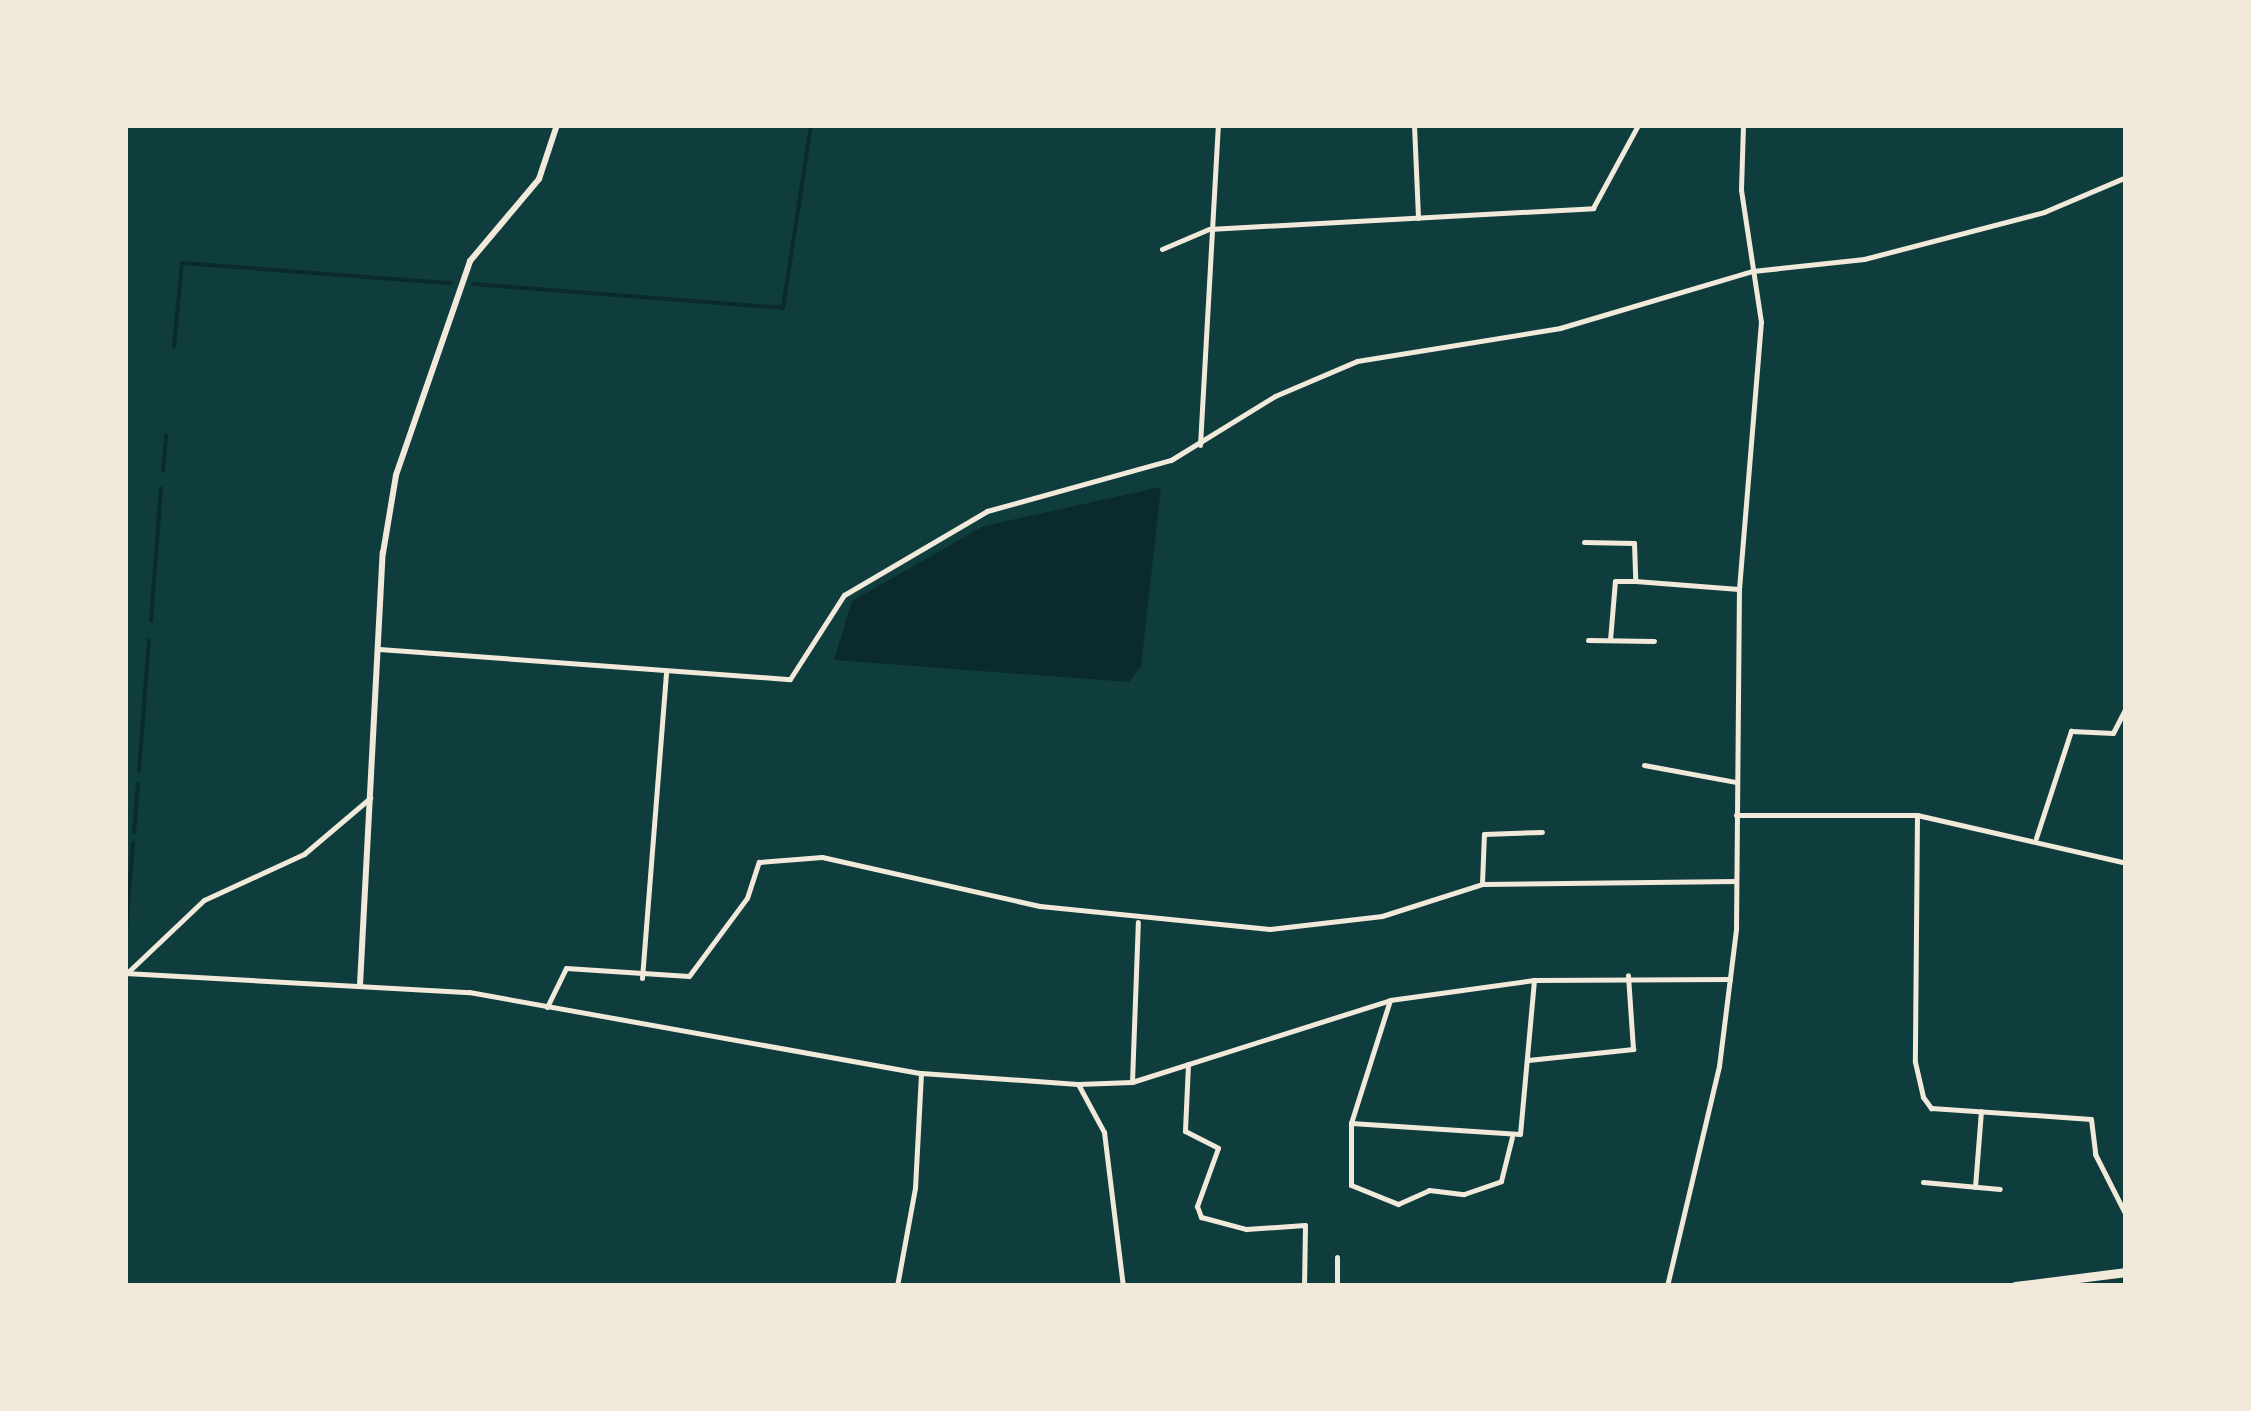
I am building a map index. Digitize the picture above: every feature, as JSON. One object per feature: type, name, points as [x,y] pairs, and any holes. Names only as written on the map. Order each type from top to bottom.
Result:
[{"type":"highway","points":[[2015,1286],[2126,1272]]},
{"type":"street","points":[[360,984],[385,534],[403,450],[470,262],[544,170],[557,125]]},
{"type":"street","points":[[1200,445],[1209,229],[1218,125]]},
{"type":"street","points":[[1414,125],[1418,218]]},
{"type":"street","points":[[1162,250],[1209,229],[1593,208],[1638,125]]},
{"type":"street","points":[[1667,1286],[1730,979],[1736,882],[1739,590],[1761,322],[1743,125]]},
{"type":"street","points":[[379,649],[790,679],[825,618],[866,579],[987,511],[1126,477],[1200,445],[1276,396],[1357,361],[1560,328],[1754,272],[1948,238],[2126,177]]},
{"type":"street","points":[[1584,542],[1634,543],[1635,582]]},
{"type":"street","points":[[1610,640],[1615,581],[1739,590]]},
{"type":"street","points":[[1588,640],[1654,641]]},
{"type":"street","points":[[642,979],[666,672]]},
{"type":"street","points":[[2036,838],[2071,730],[2113,733],[2126,708]]},
{"type":"street","points":[[1644,765],[1736,782]]},
{"type":"street","points":[[126,974],[204,900],[304,854],[371,798]]},
{"type":"street","points":[[1736,815],[1917,815],[2036,838],[2126,863]]},
{"type":"street","points":[[1917,815],[1915,1062],[1931,1108],[2090,1118],[2094,1154],[2126,1215]]},
{"type":"street","points":[[1482,884],[1484,834],[1542,832]]},
{"type":"street","points":[[547,1006],[566,968],[642,979],[689,976],[747,898],[759,862],[822,857],[1138,922],[1309,926],[1382,916],[1482,884],[1736,882]]},
{"type":"street","points":[[1132,1082],[1138,922]]},
{"type":"street","points":[[126,974],[360,984],[547,1006],[921,1073],[1078,1084],[1132,1082],[1390,1000],[1534,980],[1628,975],[1730,979]]},
{"type":"street","points":[[1528,1060],[1633,1050],[1628,975]]},
{"type":"street","points":[[1352,1122],[1512,1137],[1520,1134],[1534,980]]},
{"type":"street","points":[[1390,1000],[1352,1122],[1351,1185],[1398,1204],[1430,1190],[1464,1194],[1501,1181],[1512,1137]]},
{"type":"street","points":[[1188,1064],[1185,1131],[1218,1148],[1196,1206],[1201,1217],[1246,1229],[1305,1226],[1304,1286]]},
{"type":"street","points":[[897,1286],[916,1188],[921,1073]]},
{"type":"street","points":[[1078,1084],[1104,1132],[1122,1286]]},
{"type":"street","points":[[1974,1187],[1982,1112]]},
{"type":"street","points":[[1922,1182],[2000,1189]]},
{"type":"street","points":[[1337,1286],[1338,1257]]},
{"type":"water","points":[[1161,487],[1141,666],[1129,682],[834,660],[852,601],[984,526]]},
{"type":"waterway","points":[[473,284],[783,308],[811,125]]},
{"type":"waterway","points":[[174,347],[182,263],[450,283]]},
{"type":"waterway","points":[[163,471],[166,435]]},
{"type":"waterway","points":[[151,621],[161,488]]},
{"type":"waterway","points":[[139,770],[149,640]]},
{"type":"waterway","points":[[134,832],[138,784]]},
{"type":"waterway","points":[[125,940],[133,843]]}]
